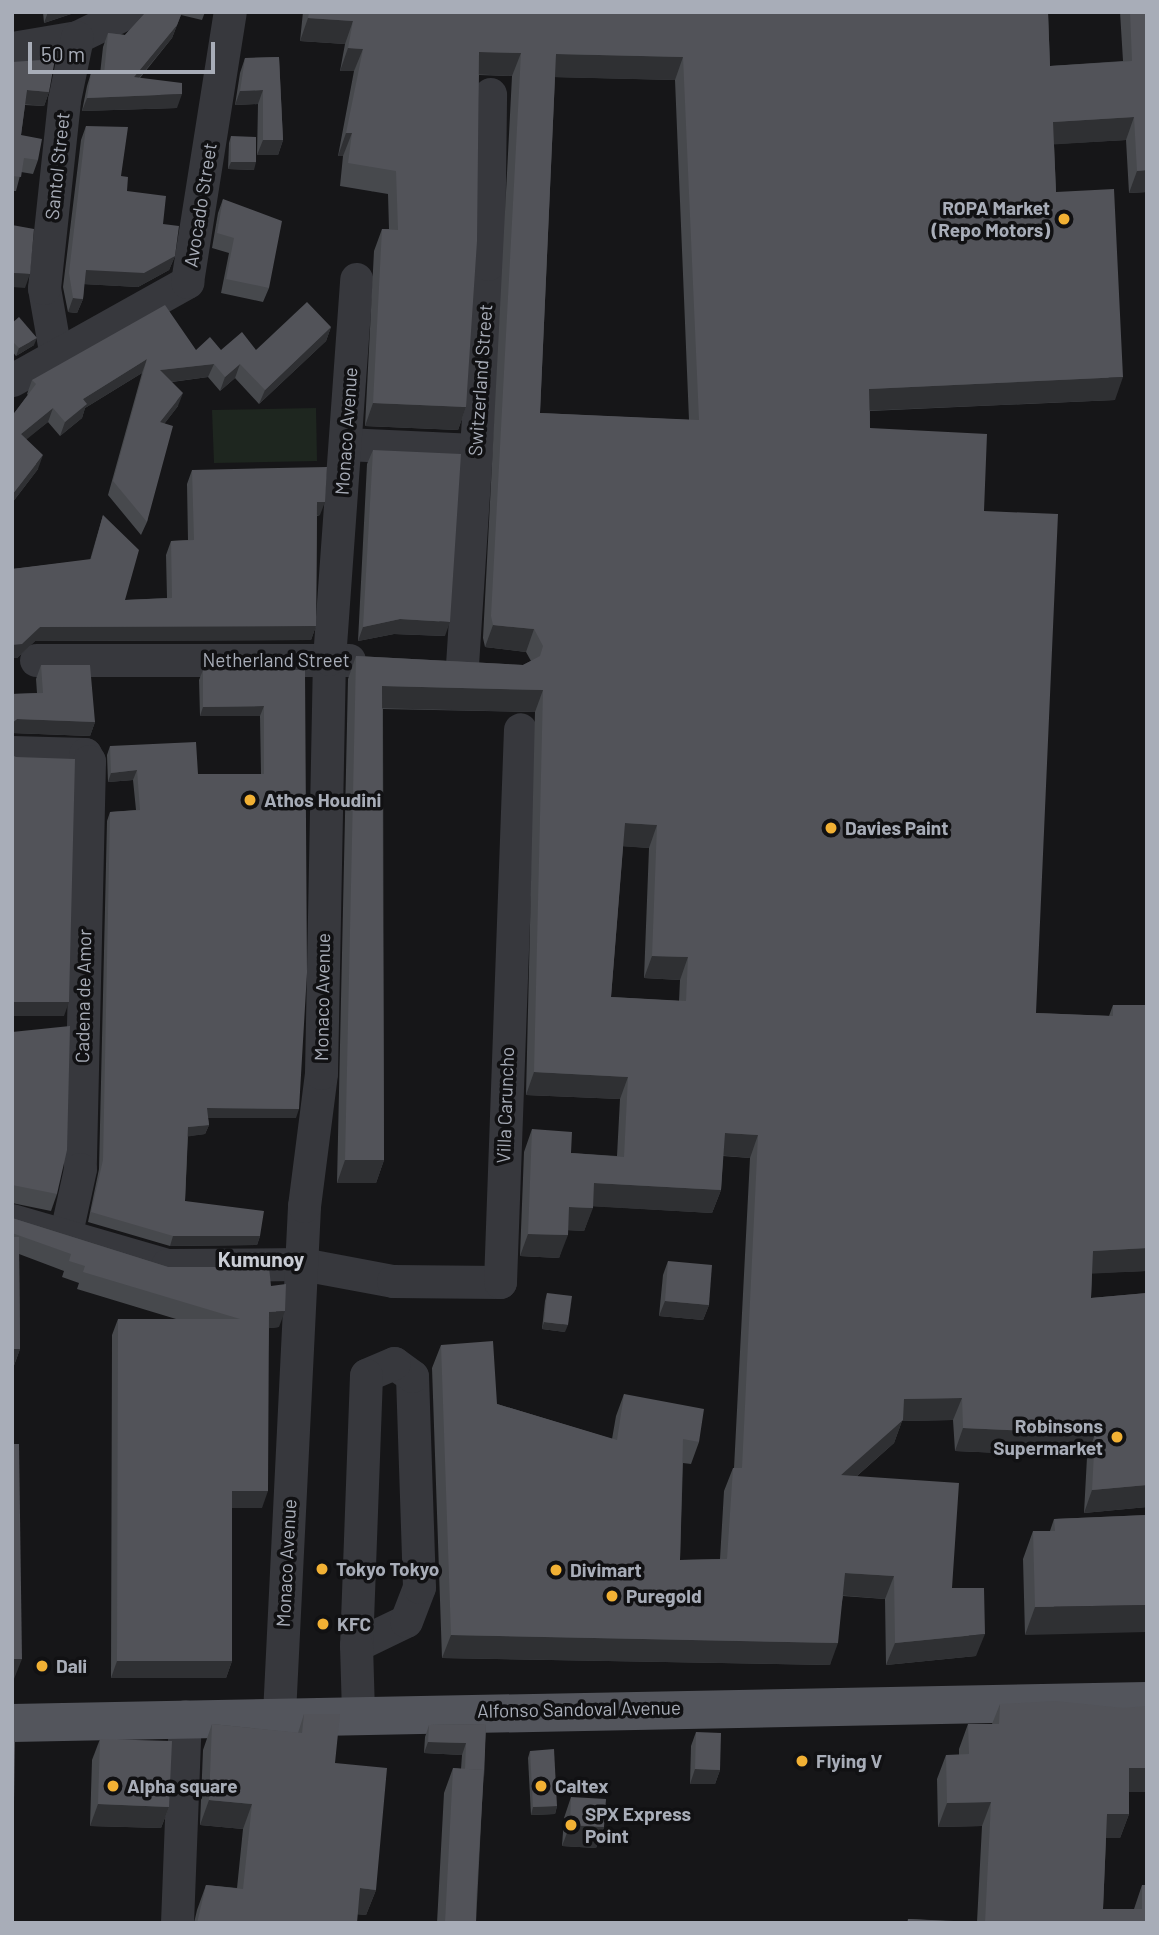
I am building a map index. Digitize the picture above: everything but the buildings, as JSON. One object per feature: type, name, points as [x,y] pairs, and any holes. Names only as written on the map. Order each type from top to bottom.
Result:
[{"type":"main road","name":"Alfonso Sandoval Avenue","points":[[12,1723],[279,1714],[1147,1701]]},
{"type":"street","points":[[12,47],[77,37],[128,12]]},
{"type":"street","name":"Avocado Street","points":[[12,380],[55,351],[187,282],[230,12]]},
{"type":"street","name":"Santol Street","points":[[55,351],[44,288],[64,100],[77,37]]},
{"type":"street","name":"Switzerland Street","points":[[423,664],[476,666],[475,450],[488,264],[490,94]]},
{"type":"street","name":"Monaco Avenue","points":[[279,1714],[302,1264],[321,1073],[329,659],[356,279]]},
{"type":"street","points":[[345,444],[475,450]]},
{"type":"street","name":"Netherland Street","points":[[36,660],[329,659],[383,662]]},
{"type":"street","name":"Villa Caruncho","points":[[302,1264],[393,1280],[499,1282],[520,729]]},
{"type":"street","name":"Cadena de Amor","points":[[12,752],[87,755],[80,1170],[65,1237]]},
{"type":"street","points":[[12,1220],[167,1265],[302,1264]]},
{"type":"street","points":[[356,1645],[406,1621],[419,1587],[412,1376],[394,1363],[366,1375],[356,1645],[358,1713]]},
{"type":"street","points":[[177,1923],[185,1716]]},
{"type":"shaded area","points":[[316,408],[317,461],[214,463],[212,410]]},
{"type":"place","name":"ROPA Market (Repo Motors)","points":[[1064,219]]},
{"type":"place","name":"Athos Houdini","points":[[250,800]]},
{"type":"place","name":"Davies Paint","points":[[831,828]]},
{"type":"place","name":"Robinsons Supermarket","points":[[1117,1437]]},
{"type":"place","name":"Tokyo Tokyo","points":[[322,1569]]},
{"type":"place","name":"Divimart","points":[[556,1570]]},
{"type":"place","name":"Puregold","points":[[612,1596]]},
{"type":"place","name":"KFC","points":[[323,1624]]},
{"type":"place","name":"Dali","points":[[42,1666]]},
{"type":"place","name":"Flying V","points":[[802,1761]]},
{"type":"place","name":"Alpha square","points":[[113,1786]]},
{"type":"place","name":"Caltex","points":[[541,1786]]},
{"type":"place","name":"SPX Express Point","points":[[571,1825]]},
{"type":"district","name":"Kumunoy","points":[[261,1259]]}]
